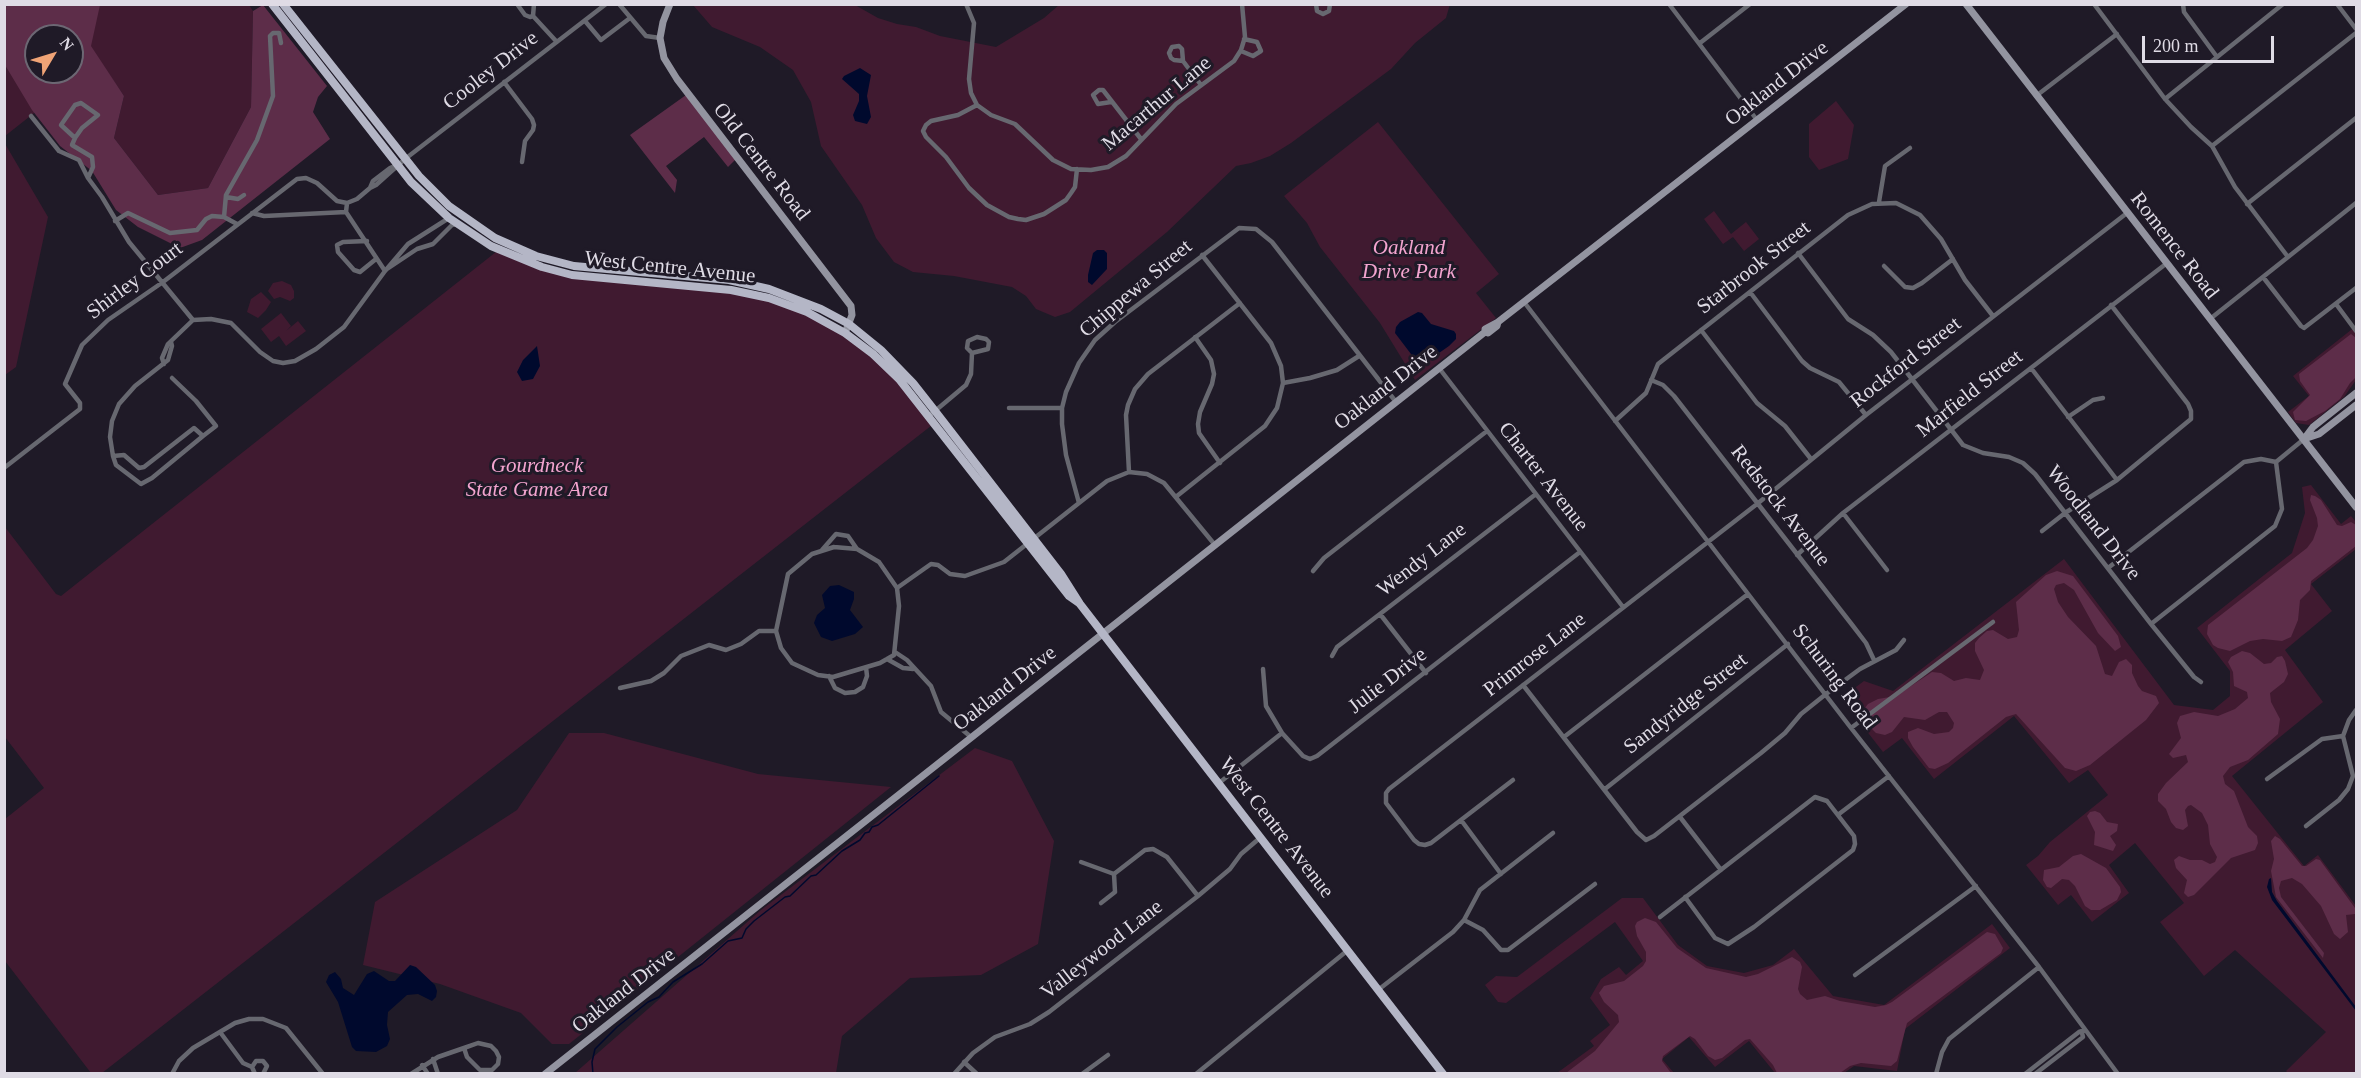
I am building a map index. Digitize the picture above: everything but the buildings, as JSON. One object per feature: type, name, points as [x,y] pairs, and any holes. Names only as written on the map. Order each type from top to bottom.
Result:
[{"type":"main road","name":"West Centre Avenue","points":[[272,4],[397,165],[425,196],[458,224],[500,250],[558,272],[589,278],[698,286],[749,293],[789,304],[845,333],[873,354],[932,413]]},
{"type":"main road","name":"West Centre Avenue","points":[[283,4],[435,194],[464,218],[495,238],[536,256],[593,269],[729,280],[752,284],[809,303],[849,324],[893,361],[1031,541],[1061,574],[1080,604],[1443,1074]]},
{"type":"street","points":[[517,4],[525,15],[532,16],[556,42]]},
{"type":"street","points":[[532,16],[534,4]]},
{"type":"street","name":"Cooley Drive","points":[[347,203],[357,199],[370,188],[373,181],[405,159],[606,4]]},
{"type":"street","points":[[619,4],[646,36],[660,38],[670,4]]},
{"type":"street","points":[[966,4],[974,23],[969,79],[971,93],[977,105],[958,116],[931,121],[926,125],[924,131],[926,137],[978,198],[1009,217],[1026,220],[1035,218],[1065,200],[1075,187],[1077,169]]},
{"type":"street","name":"Macarthur Lane","points":[[977,105],[987,113],[1015,123],[1048,157],[1065,166],[1091,170],[1108,167],[1126,156],[1176,105],[1231,65],[1241,51],[1244,39],[1242,4]]},
{"type":"street","points":[[1316,4],[1317,11],[1323,14],[1329,11],[1330,4]]},
{"type":"street","points":[[1669,4],[1757,120]]},
{"type":"street","points":[[1700,44],[1750,4]]},
{"type":"street","name":"Oakland Drive","points":[[546,1074],[1485,332],[1485,329],[1524,302],[1906,4]]},
{"type":"street","name":"Romence Road","points":[[1966,4],[2356,507]]},
{"type":"street","points":[[2094,4],[2165,99],[2212,146],[2230,181],[2288,257]]},
{"type":"street","points":[[2183,4],[2184,12],[2217,57]]},
{"type":"street","points":[[2165,99],[2283,4]]},
{"type":"street","points":[[2212,146],[2356,31],[2337,4]]},
{"type":"street","points":[[585,21],[601,40],[630,18]]},
{"type":"street","points":[[224,217],[226,197],[257,140],[273,96],[269,42],[270,36],[276,32],[279,33],[281,42],[269,42]]},
{"type":"street","points":[[2036,96],[2117,34]]},
{"type":"street","name":"Old Centre Road","points":[[660,38],[664,57],[677,79],[851,306],[852,315],[849,324]]},
{"type":"street","points":[[1241,51],[1253,56],[1261,51],[1257,42],[1244,39]]},
{"type":"street","points":[[1183,61],[1201,85]]},
{"type":"street","points":[[504,82],[534,125],[525,141],[522,162]]},
{"type":"street","points":[[1111,102],[1141,139]]},
{"type":"street","points":[[75,138],[61,125],[75,105],[81,104],[98,115],[82,128],[72,145],[92,157],[93,167],[88,178]]},
{"type":"street","points":[[32,116],[59,151],[79,160],[129,242],[193,320]]},
{"type":"street","points":[[2247,204],[2356,118]]},
{"type":"street","points":[[1910,148],[1885,166],[1879,202],[1896,203],[1920,215],[1941,239],[1965,280],[1993,316]]},
{"type":"street","name":"Shirley Court","points":[[4,468],[80,409],[80,403],[66,384],[82,345],[108,320],[163,282],[290,183],[306,178],[317,183],[337,201],[347,203]]},
{"type":"street","points":[[226,197],[238,199],[244,195]]},
{"type":"street","name":"Starbrook Street","points":[[1615,421],[1646,393],[1658,364],[1848,215],[1879,202]]},
{"type":"street","points":[[347,203],[346,212],[385,271]]},
{"type":"street","points":[[2210,319],[2356,203]]},
{"type":"street","points":[[252,213],[264,216],[346,212]]},
{"type":"street","points":[[115,221],[128,213],[171,233],[197,230],[206,219],[213,216],[224,217],[237,224]]},
{"type":"street","name":"Rockford Street","points":[[1708,542],[1866,415],[2127,213]]},
{"type":"street","points":[[172,378],[196,401],[216,426],[152,478],[141,484],[116,465],[110,437],[112,421],[119,404],[135,386],[164,363],[162,358],[168,344],[193,320],[211,319],[231,323],[264,355],[277,362],[290,362],[316,349],[344,327],[385,271],[410,242],[449,218]]},
{"type":"street","points":[[385,271],[405,260],[417,249],[433,244],[452,225],[458,224]]},
{"type":"street","name":"Chippewa Street","points":[[1078,503],[1063,440],[1062,408],[1074,373],[1095,340],[1114,322],[1234,230],[1251,227],[1261,231],[1272,242],[1359,356]]},
{"type":"street","points":[[367,241],[343,242],[337,245],[338,252],[354,270],[360,272],[376,259]]},
{"type":"street","name":"Woodland Drive","points":[[1798,253],[1848,319],[1885,346],[1950,430],[1969,448],[2009,457],[2023,464],[2042,482],[2151,624],[2194,677],[2201,682]]},
{"type":"street","points":[[1177,496],[1258,433],[1271,419],[1281,396],[1283,383],[1281,366],[1271,343],[1202,255]]},
{"type":"street","points":[[1884,266],[1905,286],[1913,288],[1953,259]]},
{"type":"street","name":"Marfield Street","points":[[1797,555],[1843,513],[2167,263]]},
{"type":"street","points":[[2263,278],[2304,328],[2356,288]]},
{"type":"street","points":[[1750,292],[1802,361],[1810,368],[1839,382],[1866,415]]},
{"type":"street","name":"Schuring Road","points":[[1524,302],[1851,728],[2039,967],[2084,1031],[2118,1074]]},
{"type":"street","points":[[1129,472],[1126,422],[1132,396],[1148,374],[1240,303]]},
{"type":"street","points":[[2336,304],[2356,331]]},
{"type":"street","points":[[2042,531],[2065,513],[2117,480],[2189,423],[2192,416],[2188,404],[2111,305]]},
{"type":"street","points":[[845,333],[849,324]]},
{"type":"street","points":[[1701,330],[1757,403],[1785,426],[1811,459]]},
{"type":"street","points":[[977,337],[989,342],[987,349],[972,352],[967,348],[968,341],[977,337]]},
{"type":"street","points":[[1195,337],[1211,360],[1214,374],[1200,412],[1199,433],[1220,463]]},
{"type":"street","points":[[932,413],[966,385],[971,374],[972,352]]},
{"type":"street","points":[[1283,383],[1331,372],[1359,356],[1396,402]]},
{"type":"street","name":"Charter Avenue","points":[[1438,368],[1623,607]]},
{"type":"street","points":[[2031,368],[2117,480]]},
{"type":"street","name":"Redstock Avenue","points":[[1651,380],[1663,385],[1674,396],[1859,634],[1874,660]]},
{"type":"street","points":[[2276,462],[2304,439],[2313,427],[2356,393]]},
{"type":"street","points":[[2068,417],[2093,400],[2103,398]]},
{"type":"street","points":[[2304,439],[2319,434],[2356,405]]},
{"type":"street","points":[[1009,408],[1062,408]]},
{"type":"street","points":[[113,456],[124,455],[139,468],[144,467],[194,428],[197,428],[203,436]]},
{"type":"street","points":[[1313,571],[1324,558],[1487,431]]},
{"type":"street","points":[[2108,568],[2244,462],[2261,459],[2276,462]]},
{"type":"street","points":[[2151,624],[2275,526],[2282,508],[2276,462]]},
{"type":"street","points":[[897,588],[931,564],[938,565],[950,574],[965,576],[1004,562],[1101,486],[1114,477],[1129,472],[1156,477],[1171,488],[1215,545]]},
{"type":"street","name":"Wendy Lane","points":[[1332,656],[1337,647],[1536,494]]},
{"type":"street","points":[[1843,513],[1887,570]]},
{"type":"street","points":[[821,551],[836,534],[848,536],[857,549],[879,562],[897,588],[899,606],[894,655],[866,667],[829,676],[818,675],[792,663],[781,648],[776,631],[788,574],[813,554],[821,551],[834,547],[857,549]]},
{"type":"street","name":"Primrose Lane","points":[[1461,820],[1431,843],[1422,845],[1414,840],[1389,808],[1385,796],[1389,789],[1708,542]]},
{"type":"street","name":"Julie Drive","points":[[1282,733],[1299,754],[1307,758],[1314,758],[1580,552]]},
{"type":"street","points":[[1564,738],[1748,594]]},
{"type":"street","points":[[1380,614],[1426,673]]},
{"type":"street","points":[[1851,728],[1993,622]]},
{"type":"street","points":[[620,688],[651,681],[664,673],[681,656],[709,645],[726,650],[741,644],[759,631],[776,631]]},
{"type":"street","points":[[1523,685],[1637,832],[1646,840],[1680,817],[1785,733],[1801,714],[1826,694],[1874,660],[1896,650],[1904,640]]},
{"type":"street","name":"Sandyridge Street","points":[[1605,789],[1788,644]]},
{"type":"street","points":[[895,652],[907,660],[931,686],[941,712],[971,737]]},
{"type":"street","points":[[887,659],[903,668],[914,669]]},
{"type":"street","points":[[829,676],[835,688],[845,693],[855,692],[863,687],[867,676],[866,667]]},
{"type":"street","points":[[1219,783],[1282,733],[1266,706],[1263,669]]},
{"type":"street","points":[[2306,826],[2339,800],[2355,775],[2343,736],[2356,710]]},
{"type":"street","points":[[2267,779],[2322,739],[2343,736]]},
{"type":"street","points":[[1839,814],[1889,776]]},
{"type":"street","points":[[1501,874],[1461,820],[1513,780]]},
{"type":"street","points":[[1660,917],[1685,897],[1815,797],[1827,801],[1854,836],[1855,844],[1852,850],[1736,940],[1725,944],[1715,938],[1685,897]]},
{"type":"street","points":[[1680,817],[1721,870]]},
{"type":"street","points":[[1378,990],[1453,932],[1464,920],[1480,890],[1553,833]]},
{"type":"street","name":"Valleywood Lane","points":[[954,1074],[964,1062],[994,1037],[1030,1024],[1049,1012],[1198,896],[1230,869],[1240,854],[1261,837]]},
{"type":"street","points":[[1114,874],[1145,850],[1158,850],[1167,857],[1198,896]]},
{"type":"street","points":[[1081,862],[1114,874]]},
{"type":"street","points":[[1101,903],[1115,892],[1114,874]]},
{"type":"street","points":[[1464,920],[1483,930],[1501,950],[1508,950],[1595,885]]},
{"type":"street","points":[[1855,975],[1976,886]]},
{"type":"street","points":[[1196,1074],[1348,951]]},
{"type":"street","points":[[1936,1074],[1942,1052],[1949,1039],[2039,967]]},
{"type":"street","points":[[173,1072],[179,1061],[193,1048],[235,1023],[249,1019],[263,1019],[286,1028],[323,1074]]},
{"type":"street","points":[[2025,1074],[2079,1032],[2084,1031]]},
{"type":"street","points":[[2035,1074],[2083,1036],[2084,1031]]},
{"type":"street","points":[[220,1032],[243,1063],[252,1067],[255,1074]]},
{"type":"street","points":[[411,1074],[433,1059],[478,1043],[491,1046],[499,1057],[498,1064],[492,1070],[480,1070],[467,1057],[464,1048]]},
{"type":"street","points":[[1082,1074],[1108,1055]]},
{"type":"street","points":[[433,1059],[438,1074]]},
{"type":"street","points":[[252,1067],[256,1061],[264,1061],[267,1066],[263,1074]]},
{"type":"street","points":[[964,1062],[976,1074]]},
{"type":"street","points":[[422,1065],[428,1074]]},
{"type":"green space","points":[[1450,4],[1446,18],[1415,43],[1391,69],[1291,143],[1270,156],[1236,166],[1167,232],[1070,312],[1055,317],[1036,309],[1026,296],[1012,287],[954,276],[913,272],[894,262],[876,238],[862,205],[821,146],[811,102],[793,70],[760,47],[712,27],[693,5],[855,5],[878,18],[897,24],[916,27],[940,36],[996,47],[1044,18],[1059,5]]},
{"type":"green space","points":[[4,5],[249,5],[253,11],[251,107],[208,188],[158,195],[114,138],[124,96],[100,61],[84,74],[84,24],[24,24],[24,84],[71,84],[5,136]]},
{"type":"green space","points":[[1836,101],[1854,125],[1848,159],[1819,170],[1809,157],[1809,124]]},
{"type":"green space","name":"Oakland Drive Park","points":[[1378,122],[1499,274],[1476,293],[1496,318],[1415,380],[1380,323],[1320,247],[1307,223],[1284,196]]},
{"type":"green space","points":[[4,142],[48,217],[16,367],[5,375]]},
{"type":"green space","points":[[1714,211],[1731,234],[1746,222],[1759,239],[1744,251],[1733,237],[1723,244],[1704,219]]},
{"type":"green space","name":"Gourdneck State Game Area","points":[[501,248],[563,272],[746,291],[794,304],[878,356],[936,422],[102,1073],[91,1073],[5,961],[5,819],[44,788],[5,737],[5,527],[56,594],[61,596]]},
{"type":"green space","points":[[282,281],[291,285],[294,291],[294,298],[290,301],[280,297],[274,299],[268,291],[273,283]]},
{"type":"green space","points":[[261,292],[271,302],[258,318],[247,312],[251,299]]},
{"type":"green space","points":[[281,313],[291,326],[286,331],[298,321],[306,331],[286,346],[279,336],[271,342],[261,329]]},
{"type":"green space","points":[[2356,326],[2356,380],[2344,397],[2309,425],[2296,423],[2288,412],[2309,396],[2293,376]]},
{"type":"green space","points":[[2311,485],[2341,524],[2351,516],[2356,522],[2356,549],[2311,584],[2332,611],[2285,650],[2323,702],[2232,776],[2304,866],[2318,855],[2356,906],[2356,1073],[2288,1073],[2286,1071],[2326,1032],[2235,950],[2204,976],[2160,922],[2184,903],[2135,843],[2109,865],[2129,893],[2092,922],[2071,895],[2058,905],[2026,865],[2038,856],[2050,842],[2108,795],[2088,770],[2069,783],[2014,716],[1934,779],[1902,738],[1883,752],[1841,698],[1864,681],[1893,691],[2064,559],[2174,705],[2213,710],[2230,696],[2230,671],[2197,628],[2292,553],[2305,513],[2302,487]]},
{"type":"green space","points":[[569,733],[604,733],[758,774],[891,787],[569,1044],[552,1044],[521,1013],[440,984],[363,965],[375,902],[517,810]]},
{"type":"green space","points":[[975,748],[1012,761],[1054,841],[1038,944],[981,975],[910,978],[842,1036],[836,1073],[575,1073],[761,910]]},
{"type":"green space","points":[[1622,898],[1643,898],[1678,945],[1707,966],[1744,973],[1773,965],[1794,949],[1833,996],[1884,1005],[1992,924],[2010,948],[1905,1029],[1897,1071],[1854,1066],[1844,1073],[1775,1073],[1749,1041],[1715,1067],[1689,1037],[1662,1059],[1674,1073],[1557,1073],[1594,1046],[1590,1041],[1610,1025],[1590,998],[1601,979],[1619,967],[1626,975],[1643,961],[1615,922],[1506,1003],[1498,1002],[1485,985],[1496,976],[1517,977]]},
{"type":"shaded area","points":[[5,5],[100,5],[91,46],[124,96],[114,138],[158,195],[208,188],[251,107],[253,11],[263,5],[327,86],[318,97],[313,112],[330,139],[202,240],[180,248],[138,227],[116,210],[92,171],[60,146],[32,110],[5,65]]},
{"type":"shaded area","points":[[686,95],[736,159],[728,167],[704,137],[666,166],[677,180],[675,193],[630,135]]},
{"type":"shaded area","points":[[2351,334],[2356,338],[2356,377],[2340,399],[2325,411],[2306,421],[2295,420],[2293,412],[2310,395],[2300,381],[2299,374]]},
{"type":"shaded area","points":[[2311,495],[2321,500],[2337,525],[2342,526],[2351,522],[2356,525],[2356,546],[2311,581],[2310,590],[2300,600],[2298,620],[2291,637],[2282,641],[2263,639],[2250,641],[2230,651],[2213,645],[2207,634],[2208,625],[2307,548],[2313,540],[2318,526],[2310,500]]},
{"type":"shaded area","points":[[2057,571],[2073,576],[2118,636],[2121,647],[2115,651],[2098,633],[2074,590],[2064,583],[2056,585],[2054,589],[2058,602],[2068,617],[2096,646],[2105,674],[2112,676],[2119,662],[2126,659],[2132,665],[2132,673],[2138,686],[2142,691],[2156,696],[2159,703],[2146,720],[2090,765],[2076,771],[2065,768],[2016,714],[2006,717],[1948,763],[1935,769],[1929,768],[1913,747],[1908,738],[1908,732],[1918,728],[1934,734],[1949,732],[1954,723],[1947,712],[1939,712],[1925,720],[1904,717],[1892,732],[1885,735],[1876,733],[1864,721],[1861,713],[1868,704],[1878,699],[1896,696],[1932,672],[1941,673],[1954,681],[1966,678],[1980,680],[1984,670],[1975,651],[1975,643],[1987,631],[1993,630],[2008,639],[2017,637],[2019,630],[2016,602],[2046,575]]},
{"type":"shaded area","points":[[2242,651],[2250,653],[2264,664],[2271,663],[2277,657],[2282,656],[2288,674],[2284,682],[2270,693],[2271,702],[2280,719],[2278,734],[2248,760],[2230,767],[2223,776],[2225,784],[2234,791],[2248,827],[2257,836],[2258,843],[2255,850],[2231,858],[2194,895],[2188,897],[2184,893],[2187,880],[2176,868],[2174,860],[2179,856],[2190,860],[2202,860],[2210,864],[2215,862],[2217,857],[2210,844],[2208,825],[2202,813],[2191,805],[2185,810],[2188,826],[2183,830],[2176,828],[2166,809],[2158,801],[2158,794],[2188,762],[2186,755],[2173,758],[2169,754],[2181,738],[2177,723],[2180,716],[2194,712],[2218,716],[2235,709],[2248,698],[2247,692],[2234,686],[2233,672],[2228,662],[2231,657]]},
{"type":"shaded area","points":[[2090,812],[2100,813],[2107,822],[2118,824],[2117,831],[2110,836],[2116,845],[2113,851],[2094,845],[2095,832],[2087,816]]},
{"type":"shaded area","points":[[2275,836],[2302,866],[2316,859],[2320,860],[2355,908],[2355,914],[2346,915],[2348,932],[2340,939],[2334,934],[2321,906],[2302,884],[2292,878],[2281,881],[2279,888],[2281,897],[2324,953],[2323,958],[2276,897],[2271,871],[2274,859],[2271,841]]},
{"type":"shaded area","points":[[2081,854],[2106,868],[2120,887],[2121,892],[2117,900],[2100,910],[2091,910],[2085,906],[2075,886],[2069,880],[2062,879],[2051,888],[2047,887],[2043,880],[2044,870],[2059,867],[2073,856]]},
{"type":"shaded area","points":[[1645,918],[1656,922],[1677,948],[1706,968],[1746,977],[1758,974],[1792,957],[1800,962],[1802,967],[1798,989],[1807,1000],[1825,996],[1875,1007],[1892,1002],[1987,932],[1995,934],[2003,948],[2001,953],[1907,1023],[1897,1061],[1891,1066],[1861,1063],[1850,1066],[1840,1073],[1777,1073],[1773,1065],[1750,1039],[1745,1040],[1722,1058],[1715,1060],[1708,1056],[1690,1036],[1663,1056],[1662,1061],[1671,1073],[1566,1073],[1595,1051],[1619,1022],[1618,1015],[1604,1002],[1599,993],[1604,986],[1624,981],[1643,966],[1646,961],[1646,952],[1637,936],[1635,926],[1637,922]]},
{"type":"water","points":[[860,68],[871,75],[867,96],[871,117],[867,124],[855,121],[853,115],[859,101],[859,94],[842,79]]},
{"type":"water","points":[[1097,250],[1104,250],[1107,253],[1107,269],[1092,285],[1088,282],[1088,275],[1093,253]]},
{"type":"water","points":[[1418,312],[1422,313],[1431,324],[1454,331],[1456,334],[1456,339],[1449,346],[1429,360],[1414,358],[1395,333],[1400,322]]},
{"type":"water","points":[[537,346],[540,366],[533,379],[522,381],[517,372],[523,360]]},
{"type":"water","points":[[839,585],[854,592],[850,610],[863,627],[855,634],[832,641],[821,637],[814,623],[817,615],[825,608],[822,595],[830,586]]},
{"type":"water","points":[[2271,878],[2272,892],[2277,901],[2356,1007],[2356,1011],[2272,900],[2267,887]]},
{"type":"water","points":[[410,965],[416,967],[435,985],[436,997],[432,1001],[418,994],[407,995],[388,1012],[387,1025],[390,1039],[387,1046],[376,1052],[356,1051],[352,1047],[338,1002],[326,982],[329,975],[335,972],[341,979],[343,988],[354,995],[367,974],[374,971],[389,981],[395,981]]},
{"type":"waterway","points":[[593,1074],[592,1062],[595,1049],[617,1027],[648,1002],[659,997],[673,982],[702,964],[728,941],[742,938],[746,929],[754,921],[785,897],[790,896],[842,851],[860,840],[872,827],[878,825],[939,776]]}]
